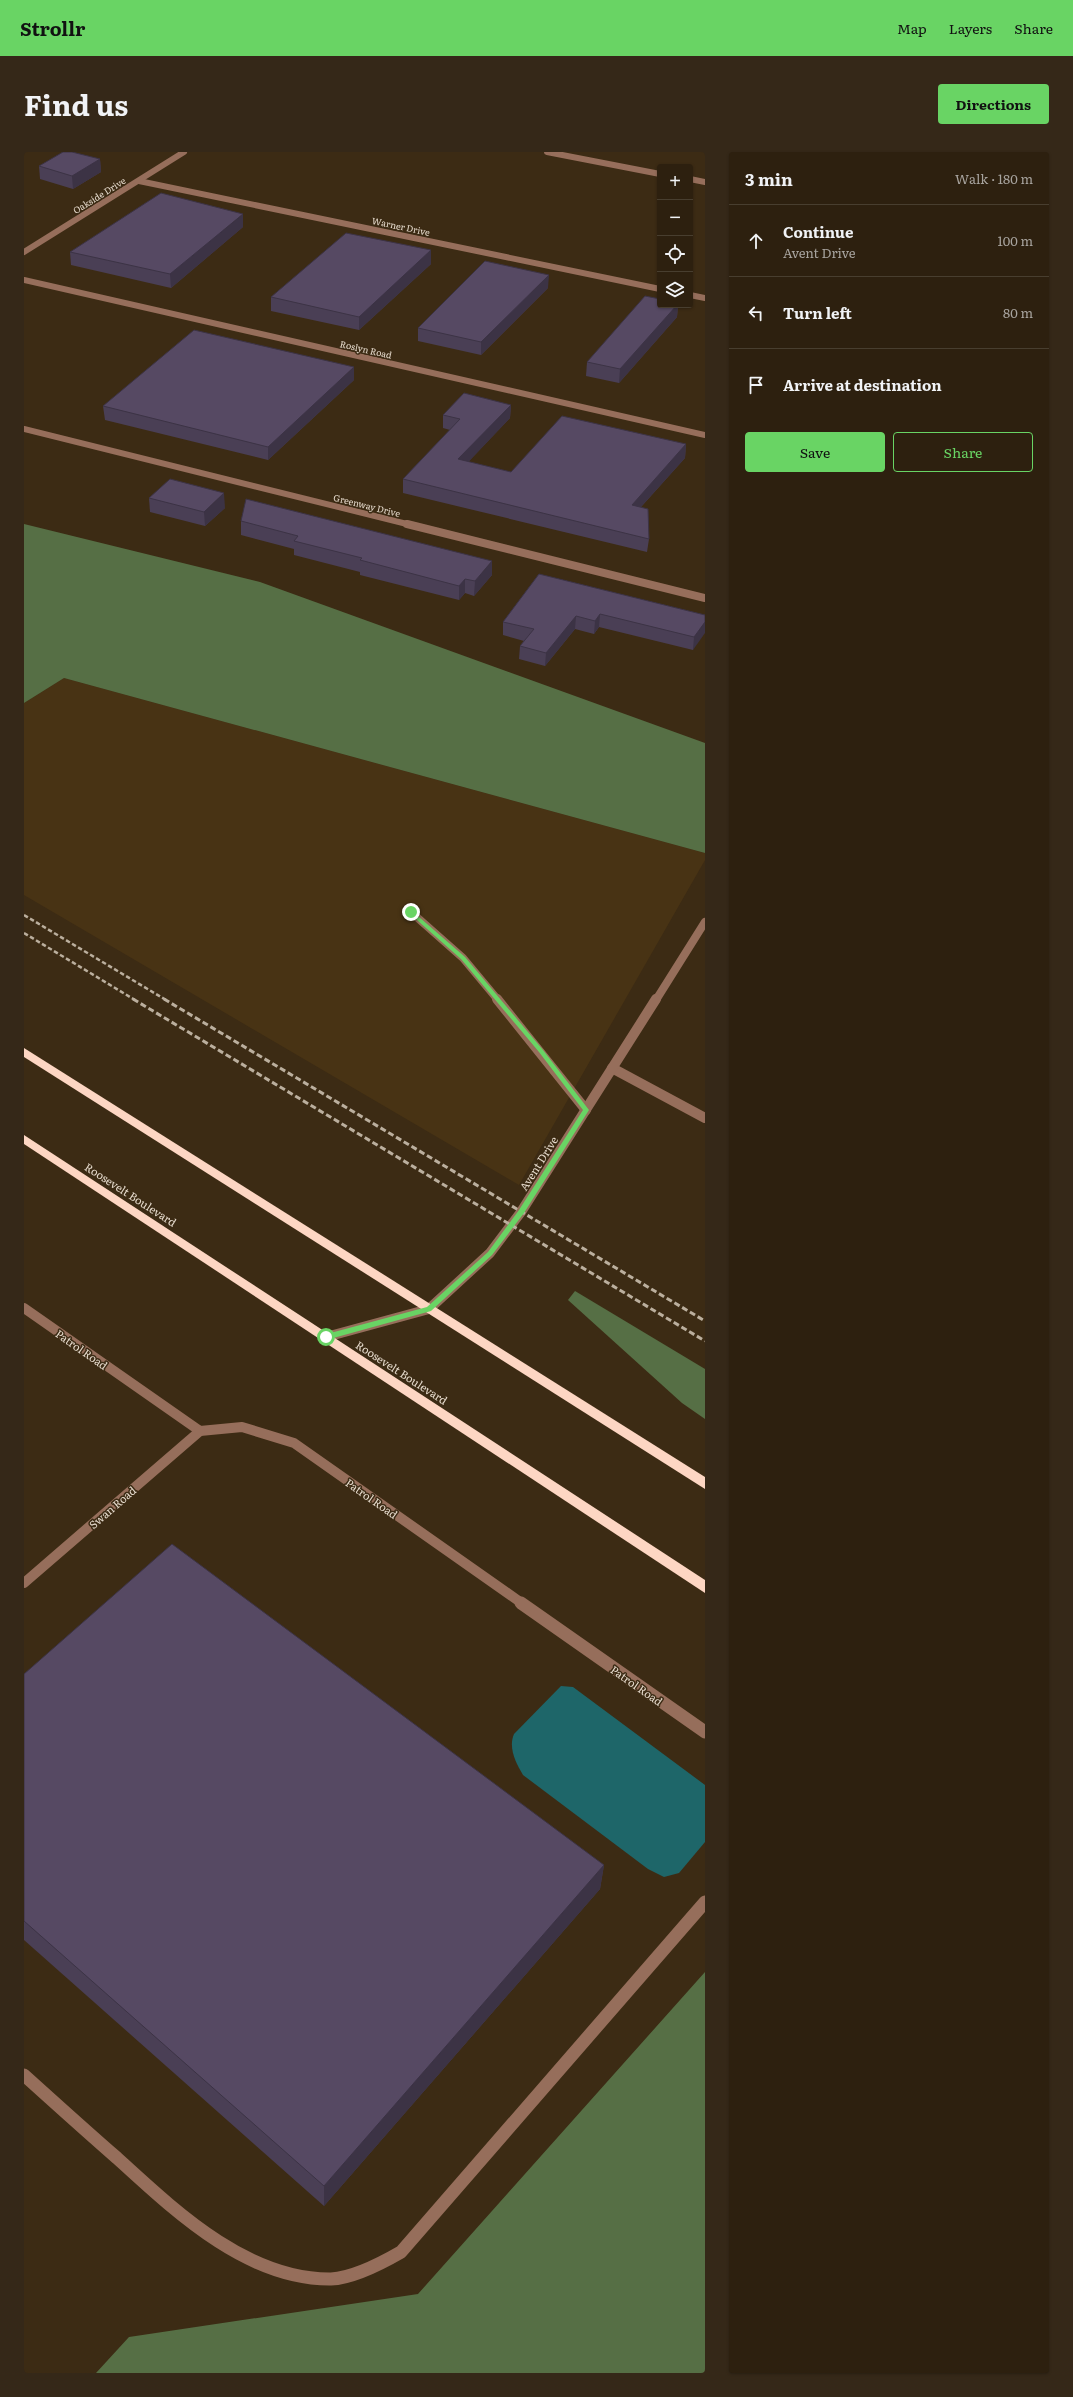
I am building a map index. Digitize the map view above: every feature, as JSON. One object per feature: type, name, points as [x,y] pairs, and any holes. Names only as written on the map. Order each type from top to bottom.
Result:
[{"type":"highway","points":[[24,1052],[705,1484]]},
{"type":"highway","name":"Roosevelt Boulevard","points":[[24,1139],[705,1587]]},
{"type":"street","name":"Oakside Drive","points":[[24,252],[184,152]]},
{"type":"street","points":[[547,152],[657,173]]},
{"type":"street","name":"Warner Drive","points":[[139,180],[657,288]]},
{"type":"street","points":[[693,180],[705,182]]},
{"type":"street","name":"Roslyn Road","points":[[24,280],[705,435]]},
{"type":"street","points":[[693,296],[705,298]]},
{"type":"street","name":"Greenway Drive","points":[[24,429],[705,598]]},
{"type":"street","points":[[411,912],[463,958],[541,1051],[586,1110]]},
{"type":"street","name":"Avent Drive","points":[[326,1337],[429,1309],[490,1254],[521,1212],[705,922]]},
{"type":"street","points":[[612,1068],[705,1118]]},
{"type":"street","name":"Patrol Road","points":[[24,1308],[200,1431],[242,1428],[294,1443],[705,1732]]},
{"type":"street","name":"Swan Road","points":[[24,1583],[200,1431]]},
{"type":"street","points":[[24,2075],[174,2210],[228,2248],[288,2275],[332,2279],[376,2267],[402,2252],[705,1902]]},
{"type":"shaded area","points":[[64,678],[705,853],[705,860],[519,1185],[24,895],[24,703]]},
{"type":"green space","points":[[24,524],[260,582],[705,743],[705,853],[64,678],[24,703]]},
{"type":"green space","points":[[575,1291],[705,1369],[705,1419],[682,1403],[568,1300]]},
{"type":"green space","points":[[705,1972],[705,2373],[96,2373],[129,2337],[418,2294]]},
{"type":"water","points":[[561,1686],[573,1687],[705,1785],[705,1842],[679,1873],[664,1877],[648,1869],[523,1775],[515,1760],[512,1750],[512,1739],[514,1734]]},
{"type":"building","points":[[63,152],[72,152],[100,159],[72,176],[39,166]]},
{"type":"building","points":[[161,193],[243,214],[170,274],[70,252]]},
{"type":"building","points":[[346,233],[431,250],[359,317],[271,297]]},
{"type":"building","points":[[485,261],[549,275],[481,342],[418,328]]},
{"type":"building","points":[[645,296],[657,298],[657,308],[674,308],[620,369],[587,362]]},
{"type":"building","points":[[194,330],[354,367],[268,447],[103,406]]},
{"type":"building","points":[[464,393],[511,405],[458,459],[511,472],[562,416],[686,444],[632,505],[648,509],[649,539],[403,479],[460,419],[443,415]]},
{"type":"building","points":[[170,479],[224,493],[204,512],[149,498]]},
{"type":"building","points":[[246,499],[492,561],[475,581],[465,579],[459,586],[360,560],[362,558],[294,541],[298,536],[241,521]]},
{"type":"building","points":[[539,574],[705,615],[705,622],[694,637],[600,614],[595,621],[576,616],[546,653],[520,646],[534,629],[503,622]]},
{"type":"building","points":[[172,1544],[604,1865],[324,2186],[24,1921],[24,1674]]},
{"type":"railway","points":[[24,915],[166,1000]]},
{"type":"railway","points":[[24,933],[135,1000]]},
{"type":"railway","points":[[133,999],[705,1341]]},
{"type":"railway","points":[[164,999],[705,1321]]},
{"type":"route","points":[[326,1337],[429,1309],[490,1254],[521,1212],[586,1110],[541,1051],[463,958],[411,912]]}]
